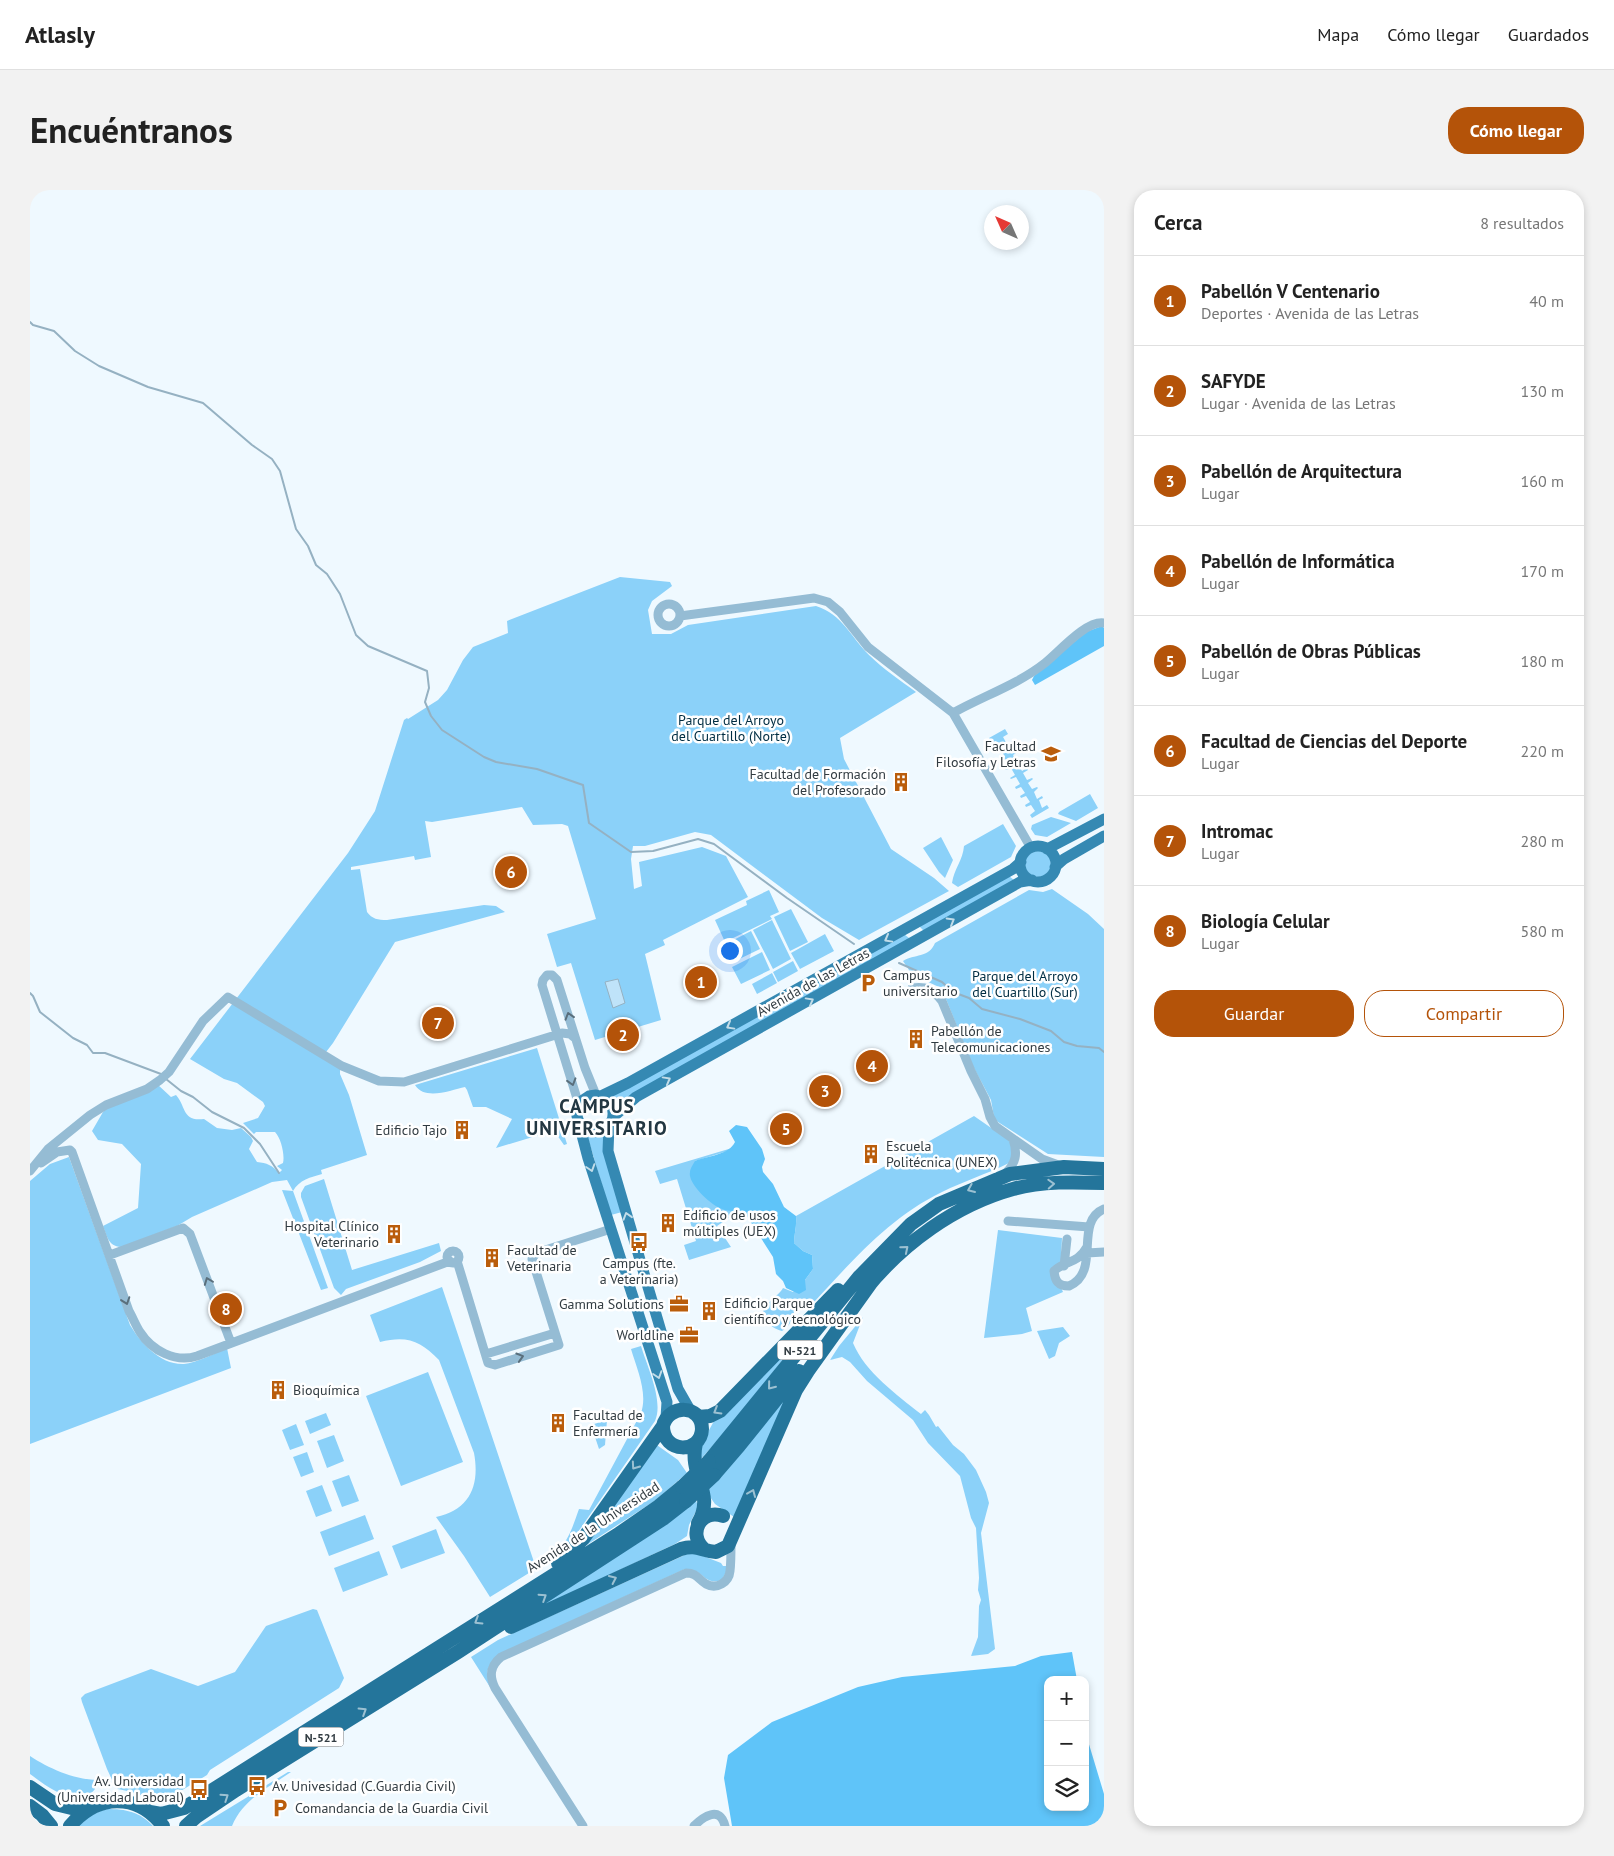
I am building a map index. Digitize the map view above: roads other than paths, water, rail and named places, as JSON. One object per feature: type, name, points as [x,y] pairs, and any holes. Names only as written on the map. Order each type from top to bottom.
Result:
[{"type":"highway","name":"Avenida de la Universidad","points":[[186,1826],[236,1790],[458,1652],[663,1519],[859,1276],[911,1224],[939,1204],[1010,1174],[1064,1167],[1104,1169]]},
{"type":"highway","name":"Avenida de la Universidad","points":[[150,1812],[162,1814],[184,1808],[659,1506],[684,1494],[714,1474],[739,1446],[871,1283],[888,1264],[928,1230],[955,1213],[1013,1188],[1078,1182],[1104,1183]]},
{"type":"highway","points":[[519,1595],[569,1554],[583,1539],[665,1422],[676,1410],[710,1416],[720,1411],[866,1260],[892,1241]]},
{"type":"highway","points":[[458,1652],[681,1549],[689,1546],[709,1550],[723,1550],[732,1540],[796,1390],[871,1283]]},
{"type":"highway","points":[[694,1414],[702,1430],[696,1443],[694,1465],[705,1500],[704,1514],[698,1523],[696,1537],[700,1545],[709,1550]]},
{"type":"highway","points":[[665,1422],[666,1439],[672,1445],[679,1448],[694,1465]]},
{"type":"highway","points":[[679,1448],[688,1447],[696,1443]]},
{"type":"highway","points":[[705,1500],[729,1520],[732,1526],[732,1540]]},
{"type":"highway","points":[[698,1523],[709,1515],[717,1514],[723,1516]]},
{"type":"highway","points":[[30,1787],[55,1804],[84,1811]]},
{"type":"highway","name":"N-521","points":[[70,1826],[84,1811],[94,1806],[111,1801],[122,1801],[132,1803],[150,1812],[163,1826]]},
{"type":"highway","points":[[30,1806],[42,1815],[51,1826]]},
{"type":"main road","points":[[1047,849],[1104,819]]},
{"type":"main road","points":[[1056,867],[1054,856],[1047,849],[1038,846],[1024,853],[1021,862],[1023,873],[1032,880],[1039,882],[1047,879],[1064,859],[1104,836]]},
{"type":"main road","name":"Avenida de las Letras","points":[[599,1096],[628,1083],[1013,869],[1021,862]]},
{"type":"main road","name":"Avenida de las Letras","points":[[611,1122],[636,1097],[1020,882],[1032,880]]},
{"type":"main road","points":[[665,1422],[667,1402],[588,1158],[577,1113],[579,1105],[586,1098],[599,1096],[611,1104],[608,1151],[678,1389],[694,1414]]},
{"type":"main road","points":[[579,1121],[584,1128],[591,1132],[599,1132],[611,1122]]},
{"type":"street","points":[[680,616],[814,598],[828,602],[840,612],[868,647],[953,713],[1031,848]]},
{"type":"street","points":[[953,713],[1006,688],[1044,664],[1086,628],[1098,622],[1104,623]]},
{"type":"street","points":[[912,925],[919,939]]},
{"type":"street","points":[[579,1105],[542,985],[544,978],[550,975],[557,980],[585,1068],[599,1096]]},
{"type":"street","points":[[912,988],[922,986],[935,991],[942,1001],[995,1126],[1042,1159],[1064,1167]]},
{"type":"street","points":[[31,1170],[48,1149],[90,1114],[106,1105],[147,1089],[164,1076],[203,1022],[228,998],[342,1066],[379,1081],[404,1082],[558,1034],[566,1033],[576,1038]]},
{"type":"street","points":[[1002,1177],[1012,1168],[1016,1156],[1017,1149],[1013,1139]]},
{"type":"street","points":[[31,1170],[57,1152],[67,1149],[72,1152],[129,1311],[140,1332],[156,1348],[177,1358],[189,1359],[451,1260],[488,1363],[495,1365],[559,1345],[532,1259],[536,1253],[611,1229]]},
{"type":"street","points":[[1087,1250],[1082,1256],[1054,1272],[1055,1279],[1063,1286],[1074,1284],[1083,1273],[1087,1250],[1088,1227],[1099,1211],[1104,1209]]},
{"type":"street","points":[[1008,1221],[1088,1227]]},
{"type":"street","points":[[110,1255],[183,1228],[190,1234],[231,1343]]},
{"type":"street","points":[[1064,1266],[1068,1239]]},
{"type":"street","points":[[1087,1250],[1104,1252]]},
{"type":"street","points":[[486,1354],[555,1333]]},
{"type":"street","points":[[583,1826],[495,1688],[491,1679],[494,1664],[506,1655],[686,1573],[696,1574],[708,1585],[722,1585],[727,1580],[730,1572],[732,1540]]},
{"type":"street","points":[[709,1550],[730,1562]]},
{"type":"street","points":[[694,1826],[709,1814],[717,1815],[724,1821],[725,1826]]},
{"type":"waterway","points":[[30,322],[33,325],[54,331],[75,351],[99,366],[148,387],[203,403],[252,445],[272,459],[280,471],[296,529],[308,546],[316,565],[327,574],[340,594],[356,635],[368,646],[427,671],[429,688],[425,702],[431,716],[442,730],[484,757],[496,762],[537,769],[583,785],[589,823],[631,852],[653,851],[698,839],[714,844],[787,898],[854,944]]},
{"type":"waterway","points":[[899,963],[942,982],[953,992],[969,998],[982,1009],[1020,1019],[1051,1031],[1064,1042],[1077,1046],[1099,1048],[1104,1052]]},
{"type":"waterway","points":[[30,993],[40,1012],[73,1038],[87,1045],[93,1053],[105,1053],[161,1074]]},
{"type":"waterway","points":[[166,1079],[212,1112],[244,1128],[260,1144],[279,1173]]},
{"type":"place","name":"Facultad Filosofía y Letras","points":[[1051,754]]},
{"type":"place","name":"Facultad de Formación del Profesorado","points":[[901,782]]},
{"type":"place","name":"Facultad de Ciencias del Deporte","points":[[511,872]]},
{"type":"place","name":"Pabellón V Centenario","points":[[701,982]]},
{"type":"place","name":"Campus universitario","points":[[868,983]]},
{"type":"place","name":"Intromac","points":[[438,1023]]},
{"type":"place","name":"SAFYDE","points":[[623,1035]]},
{"type":"place","name":"Pabellón de Telecomunicaciones","points":[[916,1039]]},
{"type":"place","name":"Pabellón de Informática","points":[[872,1066]]},
{"type":"place","name":"Pabellón de Arquitectura","points":[[825,1091]]},
{"type":"place","name":"Pabellón de Obras Públicas","points":[[786,1129]]},
{"type":"place","name":"Edificio Tajo","points":[[462,1130]]},
{"type":"place","name":"Escuela Politécnica (UNEX)","points":[[871,1154]]},
{"type":"place","name":"Edificio de usos múltiples (UEX)","points":[[668,1223]]},
{"type":"place","name":"Hospital Clínico Veterinario","points":[[394,1234]]},
{"type":"place","name":"Campus (fte. a Veterinaria)","points":[[639,1242]]},
{"type":"place","name":"Facultad de Veterinaria","points":[[492,1258]]},
{"type":"place","name":"Gamma Solutions","points":[[679,1304]]},
{"type":"place","name":"Biología Celular","points":[[226,1309]]},
{"type":"place","name":"Edificio Parque científico y tecnológico","points":[[709,1311]]},
{"type":"place","name":"Worldline","points":[[689,1335]]},
{"type":"place","name":"Bioquímica","points":[[278,1390]]},
{"type":"place","name":"Facultad de Enfermería","points":[[558,1423]]},
{"type":"place","name":"Av. Univesidad (C.Guardia Civil)","points":[[257,1786]]},
{"type":"place","name":"Av. Universidad (Universidad Laboral)","points":[[199,1789]]},
{"type":"place","name":"Comandancia de la Guardia Civil","points":[[280,1808]]},
{"type":"district","name":"CAMPUS UNIVERSITARIO","points":[[597,1117]]},
{"type":"park label","name":"Parque del Arroyo del Cuartillo (Norte)","points":[[731,728]]},
{"type":"park label","name":"Parque del Arroyo del Cuartillo (Sur)","points":[[1025,984]]}]
